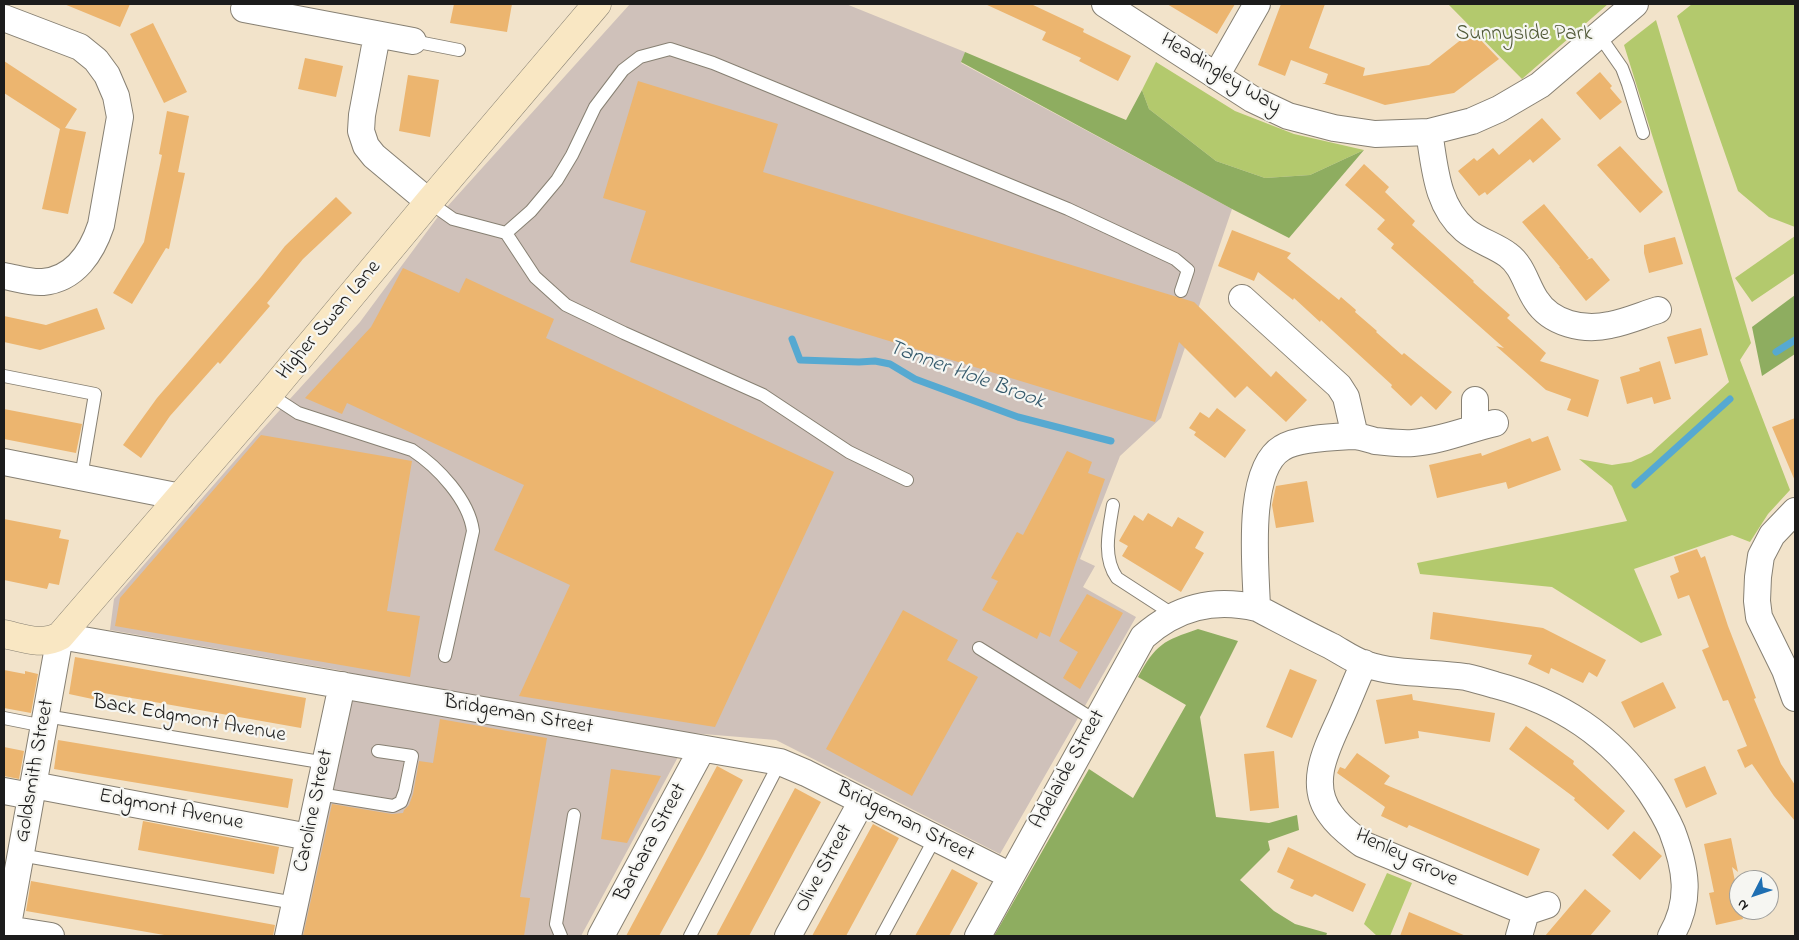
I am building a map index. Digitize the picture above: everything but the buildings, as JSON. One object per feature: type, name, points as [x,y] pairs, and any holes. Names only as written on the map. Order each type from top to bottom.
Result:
[{"type":"street","name":"Higher Swan Lane","points":[[60,636],[269,394],[597,4]]},
{"type":"street","name":"Headingley Way","points":[[1105,4],[1252,99],[1288,116],[1334,128],[1375,134],[1429,132],[1472,120],[1520,98],[1540,85],[1634,5]]},
{"type":"street","points":[[1216,76],[1257,4]]},
{"type":"street","points":[[244,9],[276,27],[377,34],[413,41]]},
{"type":"street","points":[[4,18],[80,47],[96,60],[107,75],[116,96],[120,117],[101,224],[90,252],[80,265],[68,274],[56,279],[32,282],[4,276]]},
{"type":"street","points":[[377,34],[362,115],[361,131],[366,146],[374,156],[429,202]]},
{"type":"street","points":[[1429,132],[1440,189],[1444,203],[1452,217],[1479,240],[1508,254],[1517,264],[1534,298],[1552,318],[1568,324],[1610,326],[1622,331],[1658,310]]},
{"type":"street","points":[[1242,298],[1267,333],[1339,386],[1346,397],[1355,436]]},
{"type":"street","points":[[1257,608],[1256,511],[1261,478],[1269,461],[1280,449],[1294,442],[1355,436],[1376,441],[1413,444],[1455,434],[1485,425],[1476,400]]},
{"type":"street","points":[[4,462],[181,497]]},
{"type":"street","points":[[1795,511],[1772,535],[1761,556],[1757,601],[1759,617],[1785,670],[1795,698]]},
{"type":"street","name":"Adelaide Street","points":[[978,936],[1143,637],[1174,615],[1186,610],[1220,603],[1239,604],[1257,608],[1364,664],[1399,671],[1466,677],[1520,691],[1562,710],[1594,731],[1639,776],[1657,802],[1681,855],[1685,881],[1684,907],[1671,936]]},
{"type":"street","name":"Bridgeman Street","points":[[4,634],[40,641],[60,636],[780,762],[806,773],[1011,876]]},
{"type":"street","name":"Goldsmith Street","points":[[6,934],[14,864],[32,791],[60,636]]},
{"type":"street","name":"Henley Grove","points":[[1364,664],[1323,757],[1320,776],[1321,796],[1330,815],[1344,830],[1362,844],[1537,908],[1519,936]]},
{"type":"street","name":"Caroline Street","points":[[288,936],[342,685]]},
{"type":"street","name":"Barbara Street","points":[[601,936],[702,749]]},
{"type":"street","name":"Edgmont Avenue","points":[[4,791],[32,791],[309,837]]},
{"type":"street","name":"Olive Street","points":[[788,936],[862,801]]},
{"type":"street","points":[[6,934],[51,936]]},
{"type":"lane","points":[[1599,35],[1622,68],[1643,133]]},
{"type":"lane","points":[[413,41],[459,50]]},
{"type":"lane","points":[[506,233],[531,211],[557,180],[596,107],[623,70],[640,57],[670,49],[713,62],[1068,209],[1175,259],[1188,270],[1181,291]]},
{"type":"lane","points":[[429,202],[453,219],[506,233],[535,277],[566,304],[624,333],[763,395],[849,452],[906,480]]},
{"type":"lane","points":[[4,376],[95,394],[81,477]]},
{"type":"lane","points":[[269,394],[298,413],[412,450],[426,459],[451,485],[471,517],[473,531],[445,656]]},
{"type":"lane","points":[[1113,505],[1106,540],[1112,572],[1117,578],[1174,615]]},
{"type":"lane","points":[[979,648],[1096,721]]},
{"type":"lane","name":"Back Edgmont Avenue","points":[[4,718],[45,721],[326,763]]},
{"type":"lane","points":[[319,794],[393,806],[401,802],[412,756],[378,751]]},
{"type":"lane","points":[[690,936],[780,762]]},
{"type":"lane","points":[[561,936],[556,924],[574,815]]},
{"type":"lane","points":[[882,936],[935,838]]},
{"type":"lane","points":[[14,864],[295,903]]},
{"type":"shaded area","points":[[630,4],[846,4],[965,52],[961,63],[1232,209],[1161,418],[1120,456],[1080,559],[1095,566],[1083,587],[1136,617],[1000,854],[776,740],[691,733],[581,936],[298,936],[323,797],[349,672],[110,630],[114,599],[259,433],[360,322],[437,218]]},
{"type":"green space","name":"Sunnyside Park","points":[[1448,4],[1608,4],[1522,79]]},
{"type":"green space","points":[[1692,4],[1795,4],[1795,227],[1769,217],[1738,191],[1677,16]]},
{"type":"green space","points":[[1656,20],[1751,343],[1740,360],[1790,490],[1768,514],[1750,542],[1732,535],[1634,569],[1662,635],[1641,643],[1552,587],[1420,574],[1417,563],[1627,521],[1612,486],[1579,459],[1612,465],[1631,462],[1651,453],[1729,382],[1624,45]]},
{"type":"green space","points":[[965,52],[1126,120],[1142,90],[1149,109],[1216,161],[1265,178],[1310,175],[1364,150],[1289,238],[961,62]]},
{"type":"green space","points":[[1156,62],[1235,111],[1294,134],[1364,150],[1310,175],[1265,178],[1216,161],[1149,109],[1142,90]]},
{"type":"green space","points":[[1795,236],[1795,273],[1752,302],[1735,278]]},
{"type":"green space","points":[[1795,295],[1795,354],[1762,376],[1752,327]]},
{"type":"green space","points":[[1198,629],[1238,641],[1200,717],[1216,817],[1269,823],[1297,815],[1299,830],[1268,841],[1270,850],[1240,880],[1274,911],[1295,924],[1327,933],[1326,936],[994,936],[1089,769],[1133,798],[1186,705],[1138,677],[1150,657],[1162,645],[1176,637]]},
{"type":"green space","points":[[1387,873],[1412,883],[1390,936],[1377,936],[1364,924]]},
{"type":"waterway","name":"Tanner Hole Brook","points":[[792,339],[800,360],[875,361],[890,364],[915,379],[1018,417],[1111,441]]},
{"type":"waterway","points":[[1776,352],[1795,340]]},
{"type":"waterway","points":[[1635,485],[1730,399]]}]
